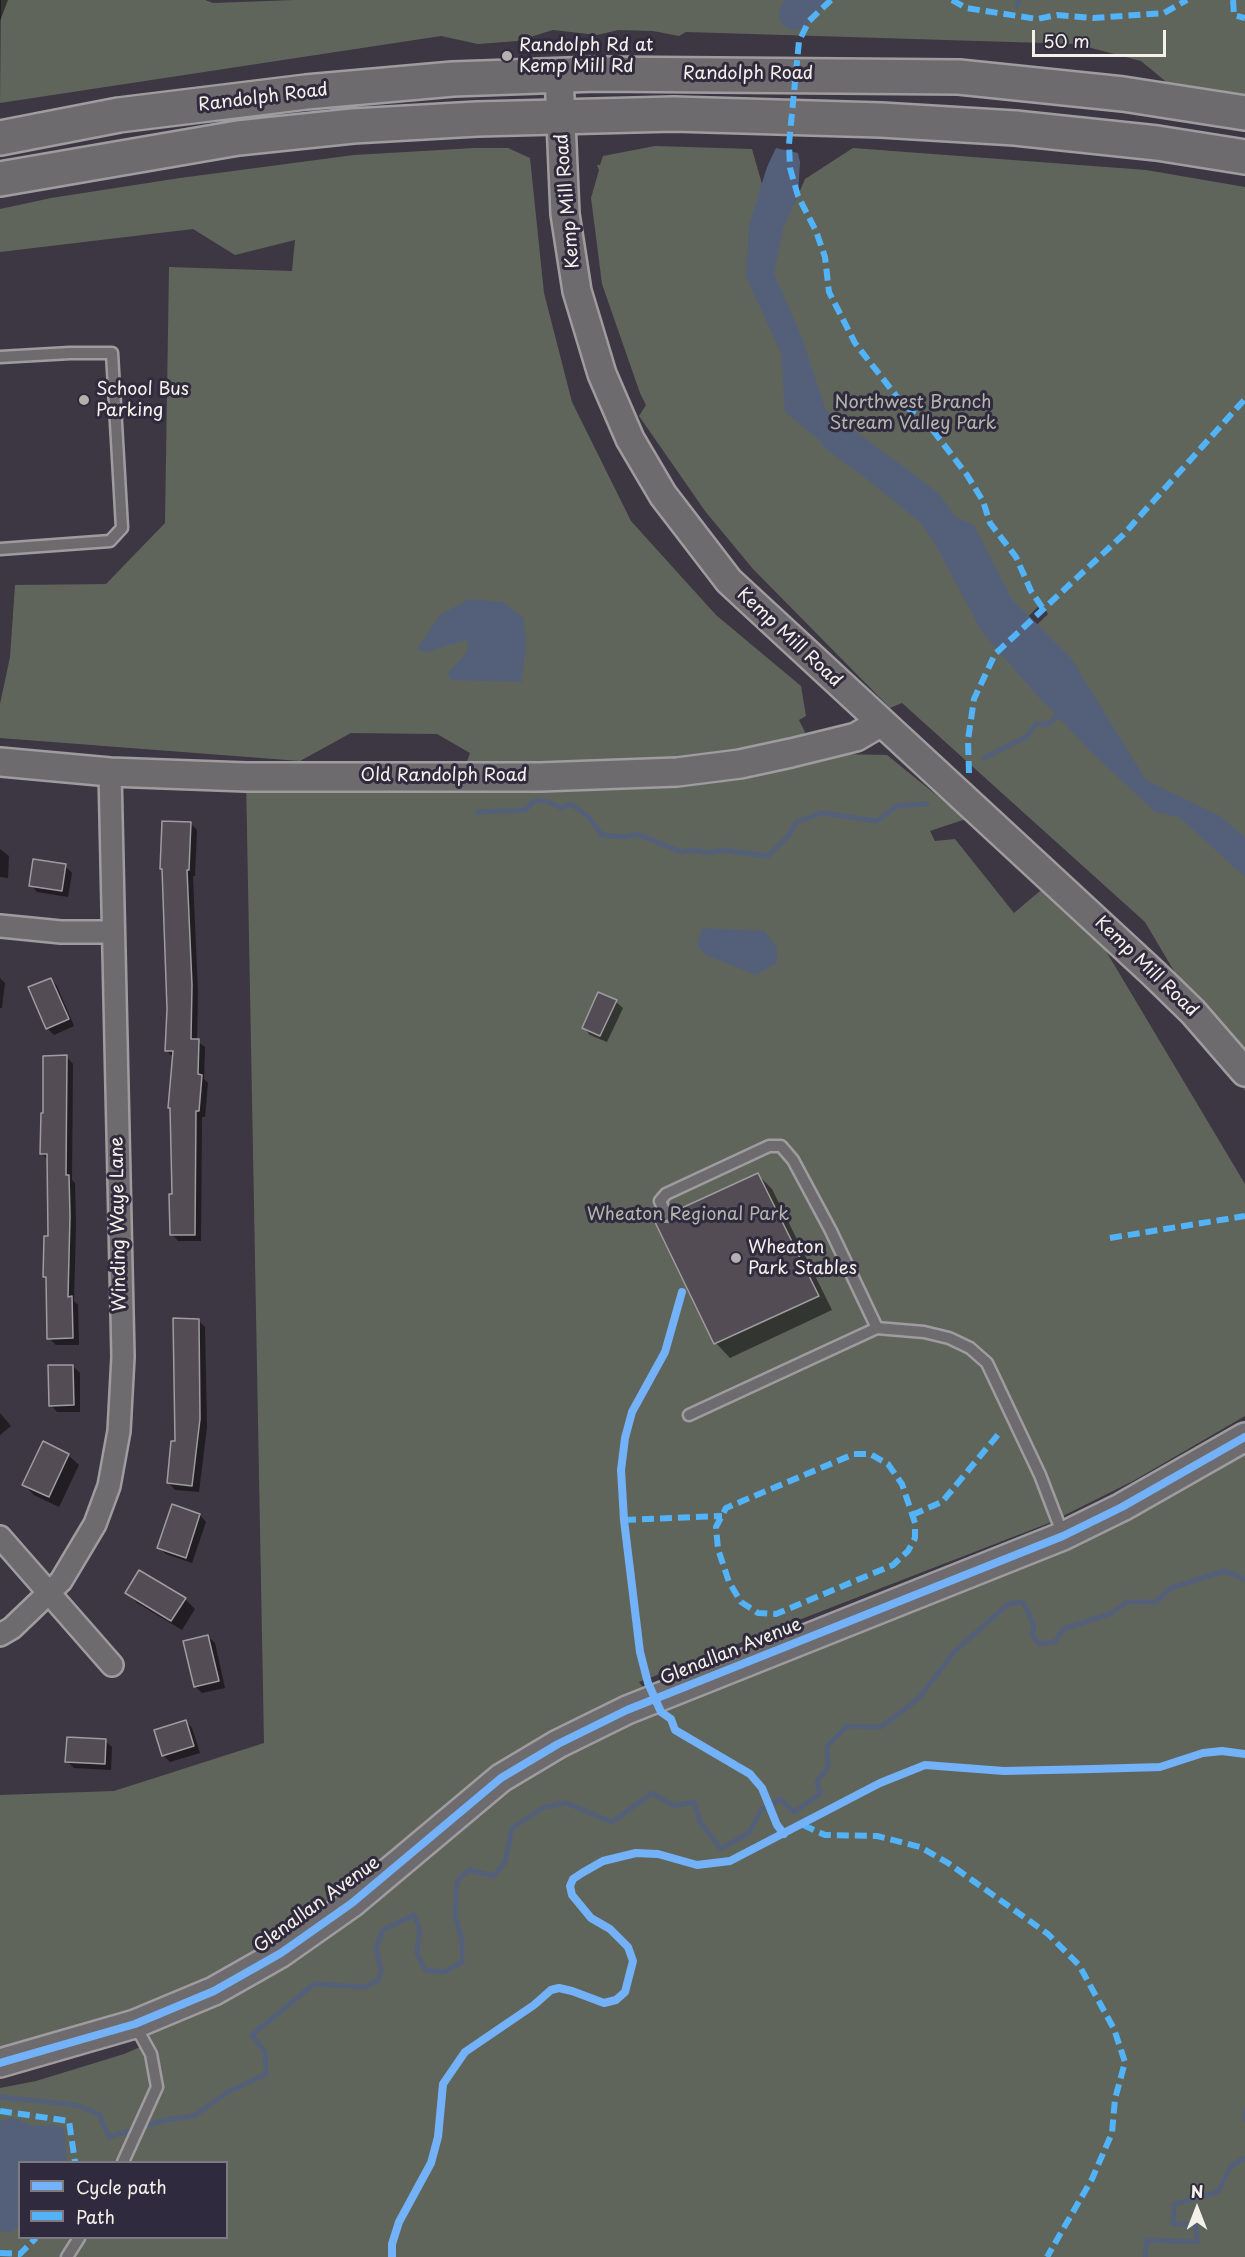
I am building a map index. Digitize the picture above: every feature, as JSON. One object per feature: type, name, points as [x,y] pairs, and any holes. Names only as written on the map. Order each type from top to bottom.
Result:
[{"type":"main road","name":"Randolph Road","points":[[0,138],[119,115],[306,92],[453,79],[559,75],[840,74],[959,77],[1123,94],[1245,113]]},
{"type":"main road","name":"Randolph Road","points":[[0,179],[237,138],[385,124],[674,114],[892,120],[1156,143],[1245,157]]},
{"type":"street","name":"Kemp Mill Road","points":[[559,75],[565,214],[577,291],[602,374],[630,439],[663,495],[729,581],[880,723],[1155,974],[1193,1012],[1245,1072]]},
{"type":"street","name":"Old Randolph Road","points":[[0,762],[111,772],[246,777],[540,777],[677,772],[740,764],[791,753],[856,737],[880,723]]},
{"type":"street","name":"Winding Waye Lane","points":[[0,1635],[12,1628],[61,1581],[95,1524],[109,1486],[119,1431],[123,1357],[112,932],[111,772]]},
{"type":"street","points":[[0,926],[61,932],[112,932]]},
{"type":"street","name":"Glenallan Avenue","points":[[0,2063],[135,2024],[214,1991],[281,1953],[352,1903],[501,1778],[558,1744],[627,1710],[1063,1536],[1122,1507],[1245,1437]]},
{"type":"street","points":[[0,1537],[112,1665]]},
{"type":"lane","points":[[0,357],[70,352],[112,353],[122,528],[110,541],[0,549]]},
{"type":"lane","points":[[666,1215],[660,1201],[666,1194],[769,1146],[781,1146],[793,1160],[831,1231],[877,1328]]},
{"type":"lane","points":[[689,1414],[877,1328],[924,1332],[949,1338],[970,1348],[987,1364],[1040,1475],[1063,1536]]},
{"type":"lane","points":[[124,2161],[157,2087],[150,2054],[135,2024]]},
{"type":"lane","points":[[67,2257],[78,2239]]},
{"type":"green space","points":[[1,0],[205,0],[213,3],[294,0],[1245,0],[1245,96],[1170,85],[1141,61],[1076,44],[686,32],[679,36],[653,31],[618,30],[597,35],[553,30],[517,41],[478,44],[441,36],[0,103]]},
{"type":"green space","name":"Northwest Branch Stream Valley Park","points":[[655,146],[752,149],[762,184],[758,198],[796,200],[805,179],[853,148],[1146,170],[1245,187],[1245,1091],[1145,922],[902,703],[890,708],[753,569],[705,511],[639,416],[646,405],[602,284],[591,198],[599,170],[597,165],[600,165],[603,156]],"holes":[[[1042,603],[1048,614],[1004,657],[999,645]]]},
{"type":"green space","name":"Wheaton Regional Park","points":[[474,148],[508,148],[530,158],[544,293],[572,402],[631,521],[716,615],[801,686],[806,716],[799,720],[805,732],[792,753],[887,755],[966,819],[930,831],[935,841],[955,839],[1014,913],[1060,874],[1245,1184],[1245,1416],[1133,1481],[1049,1523],[639,1682],[649,1695],[1056,1538],[1245,1434],[1245,2257],[0,2257],[0,2088],[36,2081],[124,2054],[152,2042],[135,2024],[0,2063],[0,1795],[114,1791],[264,1743],[246,777],[462,775],[470,753],[437,734],[351,733],[300,761],[0,738],[0,704],[10,657],[15,585],[106,584],[165,523],[169,267],[292,271],[295,240],[235,255],[193,229],[0,252],[0,209],[51,198],[354,155]]},
{"type":"water","points":[[776,148],[798,153],[800,162],[798,196],[783,229],[774,273],[803,340],[825,408],[892,489],[974,525],[1012,599],[1071,658],[1146,780],[1220,816],[1245,837],[1245,877],[1179,817],[1155,812],[1093,754],[1035,693],[982,632],[938,549],[921,523],[785,412],[781,353],[746,277],[749,225],[767,167]]},
{"type":"water","points":[[469,599],[503,602],[524,618],[526,642],[522,682],[451,680],[448,673],[468,651],[467,640],[426,652],[417,649],[440,615]]},
{"type":"water","points":[[702,928],[764,931],[777,947],[777,963],[756,975],[706,955],[697,946]]},
{"type":"water","points":[[13,2118],[34,2126],[52,2125],[64,2128],[67,2161],[18,2161],[18,2226],[11,2233],[0,2231],[0,2121]]},
{"type":"building","points":[[162,821],[191,822],[189,870],[187,870],[192,985],[191,1039],[199,1039],[198,1074],[202,1075],[199,1111],[196,1111],[195,1235],[170,1235],[169,1194],[172,1194],[170,1108],[168,1108],[173,1051],[165,1051],[167,1009],[162,869],[160,869]]},
{"type":"building","points":[[33,859],[66,864],[62,891],[29,886]]},
{"type":"building","points":[[51,978],[69,1019],[46,1029],[28,987]]},
{"type":"building","points":[[598,992],[617,1000],[600,1036],[582,1028]]},
{"type":"building","points":[[67,1055],[66,1175],[69,1175],[70,1216],[68,1297],[72,1296],[73,1338],[47,1339],[46,1277],[43,1277],[44,1236],[48,1236],[47,1154],[40,1154],[43,1056]]},
{"type":"building","name":"Wheaton Park Stables","points":[[758,1173],[819,1296],[714,1344],[654,1220],[659,1218],[669,1222],[673,1212]]},
{"type":"building","points":[[173,1318],[199,1319],[200,1419],[192,1486],[167,1483],[171,1441],[175,1441]]},
{"type":"building","points":[[48,1365],[73,1365],[74,1405],[49,1406]]},
{"type":"building","points":[[43,1441],[69,1454],[49,1497],[22,1485]]},
{"type":"building","points":[[172,1504],[200,1514],[186,1558],[157,1548]]},
{"type":"building","points":[[139,1570],[186,1598],[171,1621],[125,1593]]},
{"type":"building","points":[[208,1635],[219,1681],[194,1687],[183,1641]]},
{"type":"building","points":[[186,1720],[194,1746],[162,1756],[154,1730]]},
{"type":"building","points":[[67,1737],[106,1739],[105,1764],[65,1762]]},
{"type":"waterway","points":[[795,14],[808,0]]},
{"type":"waterway","points":[[1017,6],[1019,0]]},
{"type":"waterway","points":[[835,436],[927,504],[951,539]]},
{"type":"waterway","points":[[984,758],[1026,737],[1036,724],[1048,724],[1062,712]]},
{"type":"waterway","points":[[477,812],[525,810],[534,801],[546,801],[561,808],[571,804],[588,816],[602,835],[624,837],[637,834],[681,852],[691,850],[709,853],[721,850],[768,856],[789,835],[796,822],[822,813],[877,821],[897,806],[927,804]]},
{"type":"waterway","points":[[0,2097],[76,2105],[99,2114],[109,2137],[165,2120],[194,2116],[228,2092],[266,2074],[265,2052],[252,2035],[314,1984],[363,1987],[378,1981],[381,1970],[376,1947],[383,1930],[414,1915],[420,1929],[417,1953],[425,1970],[444,1972],[462,1962],[462,1941],[455,1914],[457,1881],[469,1870],[494,1876],[505,1862],[512,1828],[544,1807],[566,1803],[612,1822],[652,1793],[674,1806],[694,1802],[700,1822],[721,1849],[750,1832],[761,1810],[781,1799],[794,1812],[820,1794],[817,1781],[828,1768],[827,1746],[847,1726],[881,1727],[919,1698],[954,1652],[1008,1604],[1023,1602],[1034,1625],[1032,1635],[1039,1644],[1055,1642],[1063,1629],[1110,1614],[1127,1602],[1155,1602],[1171,1588],[1224,1571],[1245,1579]]},
{"type":"waterway","points":[[1245,2111],[1245,2119]]},
{"type":"waterway","points":[[1145,2257],[1147,2240],[1198,2242],[1195,2224],[1173,2224],[1174,2204],[1218,2192],[1231,2166],[1245,2158]]},
{"type":"marked path","points":[[831,0],[809,21],[799,41],[789,144],[790,168],[798,196],[816,231],[825,257],[829,292],[855,343],[901,402],[932,429],[967,475],[983,501],[990,523],[1016,557],[1031,591],[1044,610]]},
{"type":"marked path","points":[[952,0],[966,8],[1037,19],[1057,15],[1093,18],[1164,13],[1187,0]]},
{"type":"marked path","points":[[1233,0],[1234,15],[1245,18]]},
{"type":"marked path","points":[[969,773],[968,740],[974,699],[995,654],[1123,535],[1245,399]]},
{"type":"marked path","points":[[1110,1238],[1245,1216]]},
{"type":"marked path","points":[[912,1515],[942,1502],[1001,1431]]},
{"type":"marked path","points":[[854,1454],[870,1454],[888,1464],[902,1484],[915,1523],[915,1538],[908,1551],[893,1565],[776,1614],[758,1613],[741,1602],[729,1582],[718,1549],[716,1527],[726,1508],[854,1454]]},
{"type":"marked path","points":[[624,1520],[722,1516]]},
{"type":"marked path","points":[[803,1825],[825,1835],[877,1836],[920,1847],[948,1863],[1048,1934],[1079,1965],[1114,2029],[1125,2062],[1115,2099],[1112,2133],[1092,2179],[1047,2257]]},
{"type":"marked path","points":[[0,2111],[69,2121],[75,2161]]},
{"type":"marked path","points":[[0,2253],[20,2254],[35,2239]]},
{"type":"cycle path","points":[[682,1292],[665,1352],[632,1412],[625,1438],[621,1470],[624,1520],[640,1652],[648,1683],[661,1712],[671,1719],[675,1730],[750,1774],[762,1788],[777,1825],[784,1834]]},
{"type":"cycle path","points":[[0,2063],[135,2024],[214,1991],[281,1953],[352,1903],[501,1778],[558,1744],[627,1710],[1063,1536],[1122,1507],[1245,1437]]},
{"type":"cycle path","points":[[392,2257],[392,2244],[399,2222],[431,2163],[438,2137],[443,2084],[465,2052],[534,2005],[551,1990],[559,1988],[572,1991],[604,2003],[616,2000],[625,1992],[633,1961],[628,1947],[610,1929],[591,1918],[572,1895],[570,1886],[573,1879],[582,1873],[603,1861],[636,1853],[658,1854],[697,1865],[730,1861],[880,1783],[925,1765],[1004,1771],[1160,1767],[1203,1753],[1222,1751],[1245,1754]]},
{"type":"place","name":"Randolph Rd at Kemp Mill Rd","points":[[507,56]]},
{"type":"place","name":"School Bus Parking","points":[[84,400]]},
{"type":"place","name":"Wheaton Park Stables","points":[[736,1258]]}]
